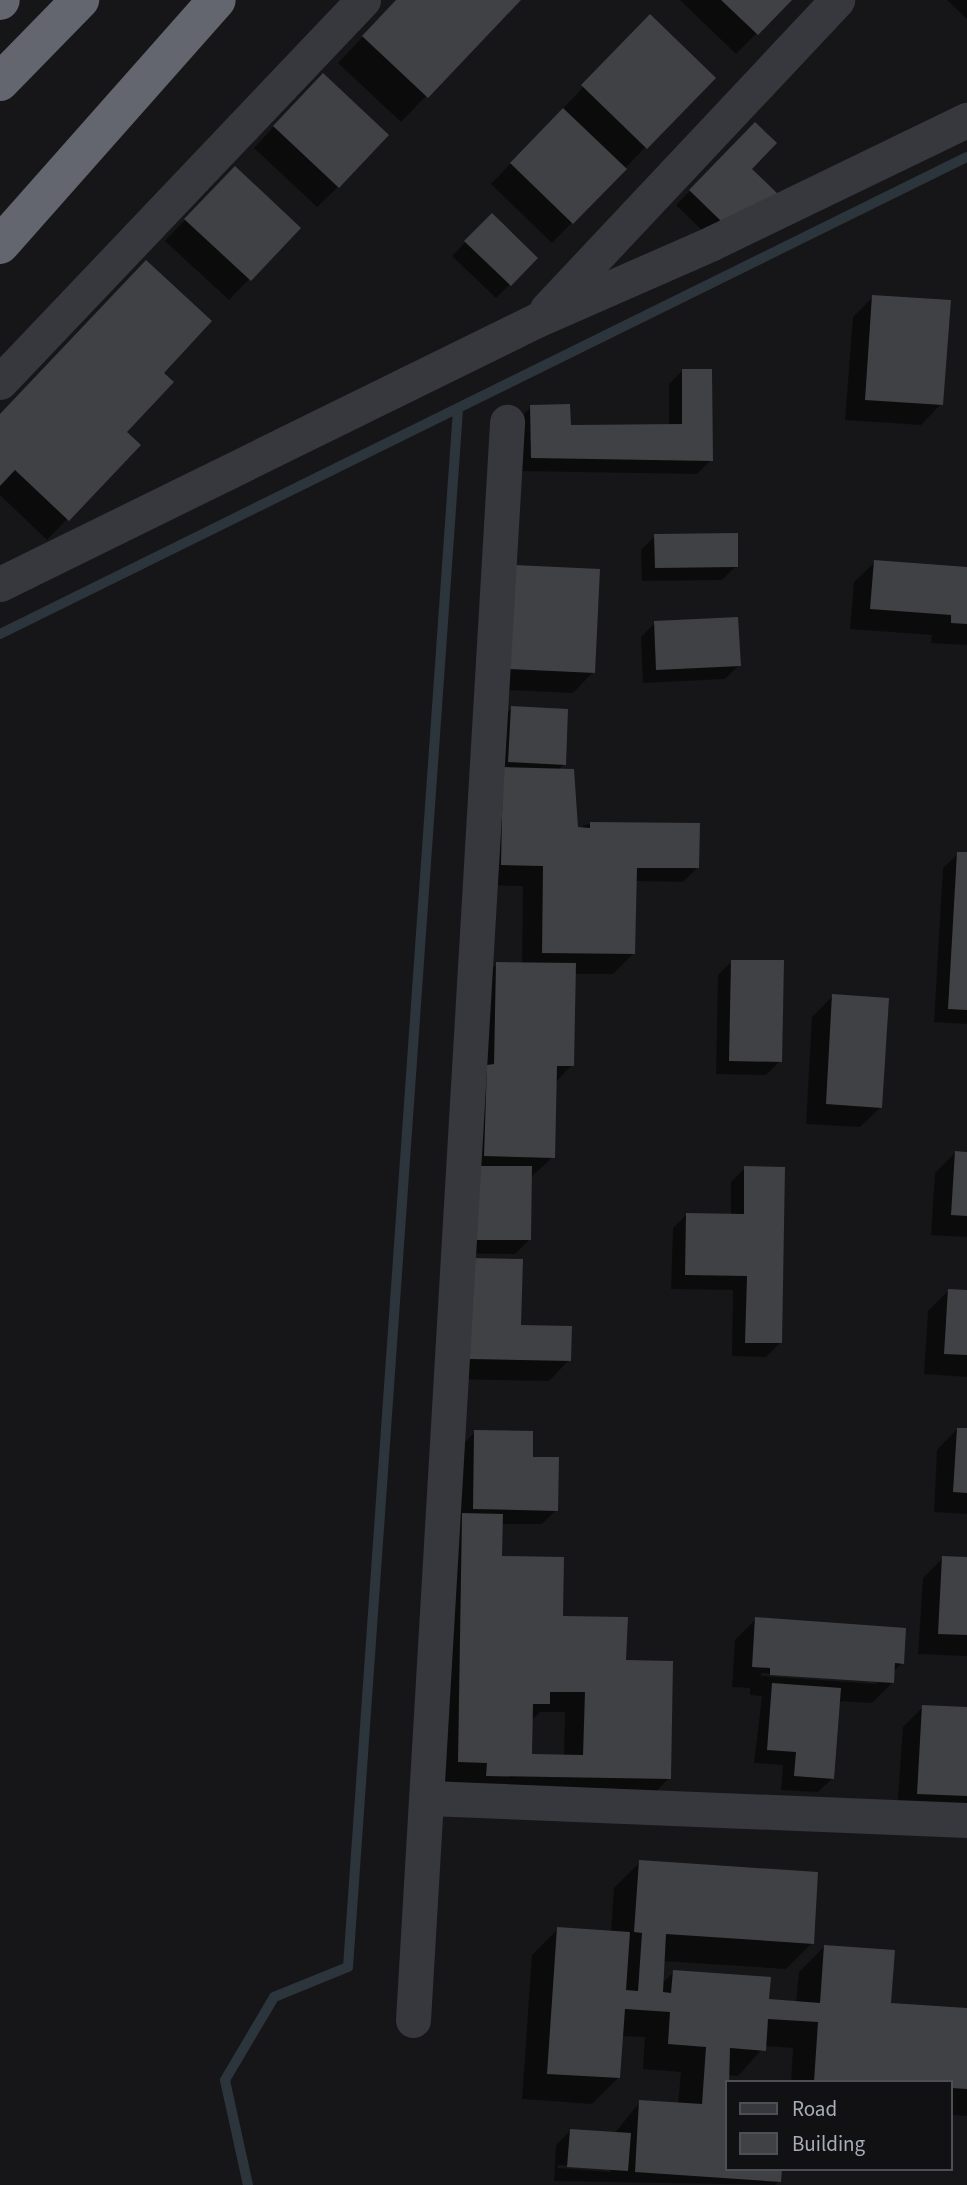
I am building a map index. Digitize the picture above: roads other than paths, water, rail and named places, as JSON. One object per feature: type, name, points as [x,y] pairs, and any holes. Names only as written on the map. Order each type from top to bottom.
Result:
[{"type":"highway","points":[[0,82],[80,0]]},
{"type":"highway","points":[[0,245],[216,0]]},
{"type":"street","points":[[0,382],[363,0]]},
{"type":"street","points":[[537,320],[837,0]]},
{"type":"street","points":[[0,584],[537,320],[712,243],[967,120]]},
{"type":"street","points":[[413,2020],[429,1798],[453,1306],[507,422]]},
{"type":"street","points":[[429,1798],[967,1820]]},
{"type":"waterway","points":[[0,634],[967,157]]},
{"type":"waterway","points":[[248,2185],[225,2080],[274,1997],[348,1967],[458,410]]}]
